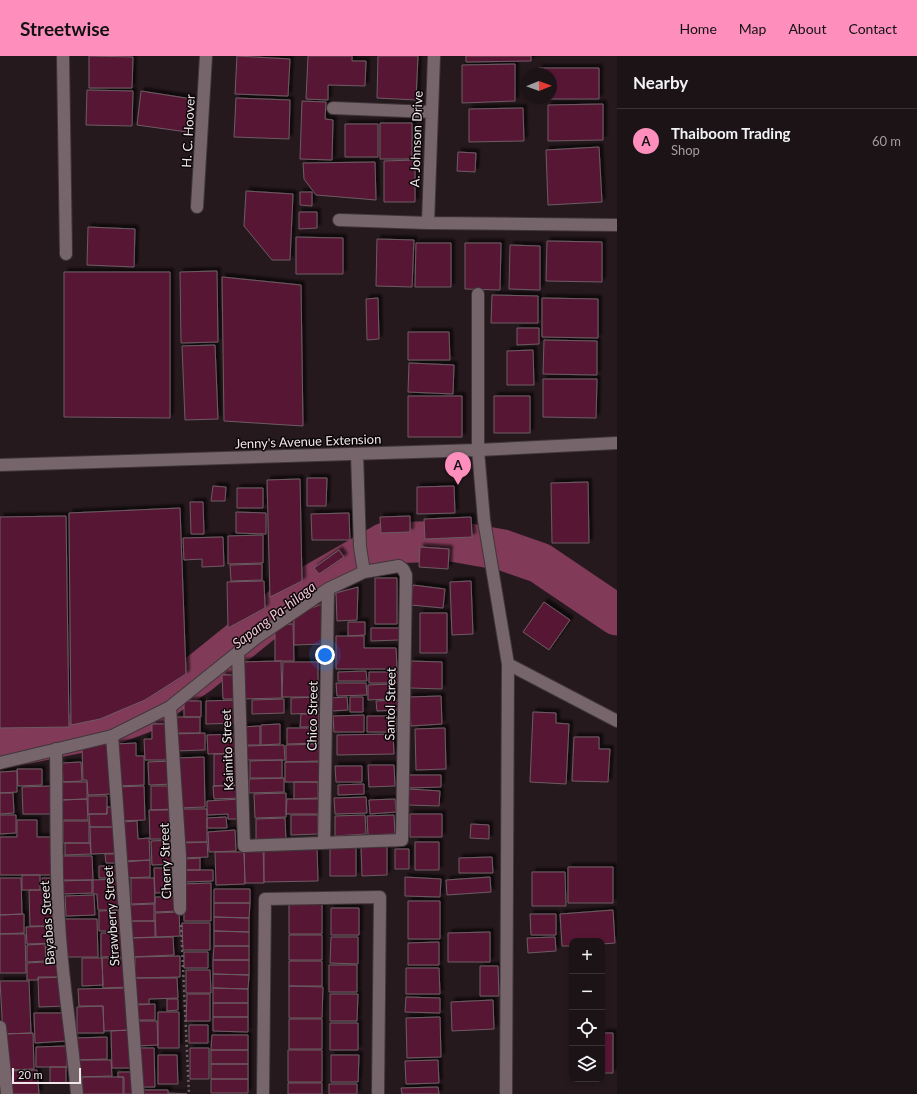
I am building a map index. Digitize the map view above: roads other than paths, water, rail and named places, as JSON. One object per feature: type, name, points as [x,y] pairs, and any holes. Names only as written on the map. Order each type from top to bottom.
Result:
[{"type":"street","points":[[63,56],[66,254]]},
{"type":"street","name":"H. C. Hoover","points":[[198,207],[206,56]]},
{"type":"street","name":"A. Johnson Drive","points":[[428,223],[434,56]]},
{"type":"street","points":[[333,108],[431,112]]},
{"type":"street","points":[[339,220],[428,223],[617,225]]},
{"type":"street","points":[[478,294],[478,450],[484,520],[508,664],[506,1094]]},
{"type":"street","name":"Jenny's Avenue Extension","points":[[0,466],[478,450],[617,443]]},
{"type":"street","points":[[0,763],[112,736],[170,707],[256,638],[363,567],[360,547],[356,454]]},
{"type":"street","name":"Santol Street","points":[[324,843],[402,840],[406,575],[403,569],[399,566],[363,567]]},
{"type":"street","name":"Chico Street","points":[[324,843],[328,589]]},
{"type":"street","name":"Kaimito Street","points":[[238,653],[244,846],[324,843]]},
{"type":"street","points":[[508,664],[617,721]]},
{"type":"street","name":"Cherry Street","points":[[170,707],[180,856],[180,909],[174,769],[170,707]]},
{"type":"street","name":"Strawberry Street","points":[[112,736],[119,838],[125,886],[138,1094]]},
{"type":"street","name":"Bayabas Street","points":[[56,749],[58,901],[61,950],[71,1029],[77,1094]]},
{"type":"street","points":[[262,1094],[266,899],[380,898],[378,1094]]},
{"type":"street","points":[[0,1027],[6,1094]]},
{"type":"waterway","name":"Sapang Pa-hilaga","points":[[0,746],[18,745],[102,728],[142,713],[200,673],[303,590],[385,543],[452,541],[503,550],[540,563],[617,615]]},
{"type":"place","name":"Thaiboom Trading","points":[[458,485]]}]
